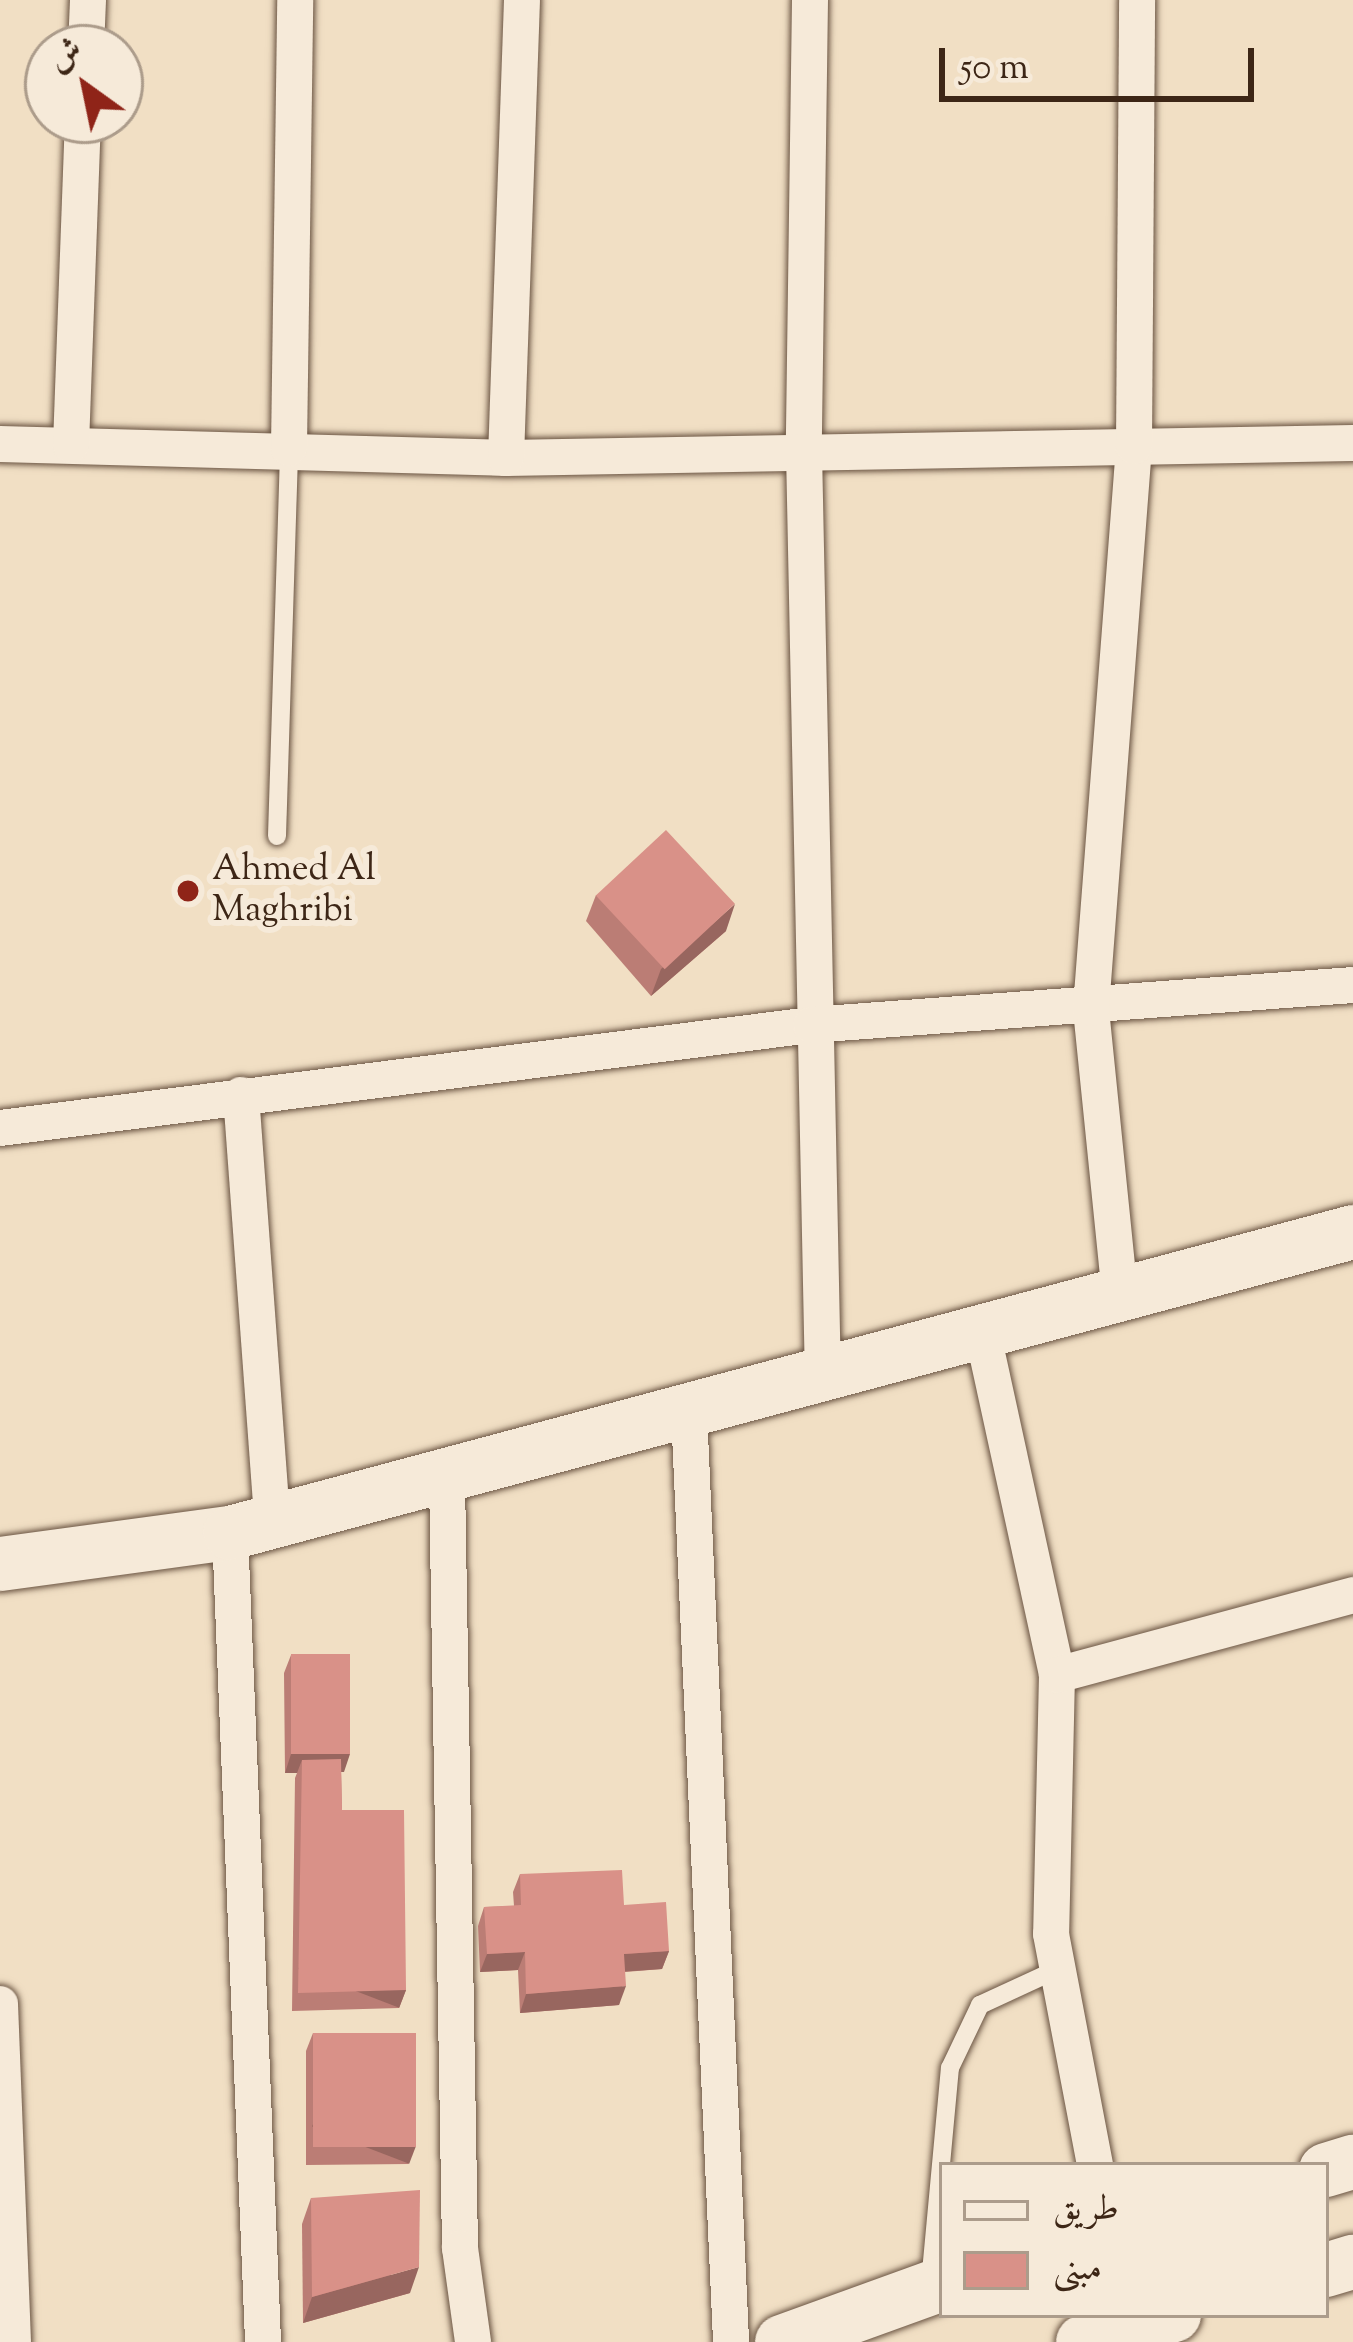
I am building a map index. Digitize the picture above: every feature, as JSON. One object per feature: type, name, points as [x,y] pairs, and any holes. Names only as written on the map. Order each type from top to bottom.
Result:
[{"type":"street","points":[[289,448],[295,0]]},
{"type":"street","points":[[506,458],[523,0]]},
{"type":"street","points":[[810,0],[804,451],[811,1025],[823,1379]]},
{"type":"street","points":[[1120,1295],[1091,1008],[1134,446],[1137,0]]},
{"type":"street","points":[[71,445],[82,144]]},
{"type":"street","points":[[0,444],[289,448],[506,458],[1353,442]]},
{"type":"street","points":[[0,1127],[811,1025],[1091,1008],[1353,985]]},
{"type":"street","points":[[241,1094],[262,2342]]},
{"type":"street","points":[[0,1564],[251,1528],[823,1379],[1353,1232]]},
{"type":"street","points":[[982,1335],[1057,1675],[1048,1890],[1094,2162]]},
{"type":"street","points":[[688,1412],[731,2342]]},
{"type":"street","points":[[448,1479],[460,2248],[473,2342]]},
{"type":"street","points":[[1057,1675],[1353,1595]]},
{"type":"street","points":[[0,2004],[8,2328]]},
{"type":"street","points":[[782,2342],[936,2286]]},
{"type":"street","points":[[1084,2342],[1164,2318]]},
{"type":"lane","points":[[277,836],[289,448]]},
{"type":"lane","points":[[944,2162],[950,2068],[980,2006],[1058,1969]]},
{"type":"lane","points":[[936,2286],[939,2239]]},
{"type":"building","points":[[666,830],[735,904],[665,969],[596,895]]},
{"type":"building","points":[[291,1654],[350,1654],[350,1754],[291,1754]]},
{"type":"building","points":[[341,1759],[342,1810],[404,1810],[406,1990],[298,1993],[302,1760]]},
{"type":"building","points":[[622,1870],[624,1905],[666,1902],[669,1951],[624,1954],[626,1986],[526,1994],[525,1952],[487,1954],[484,1907],[521,1905],[520,1874]]},
{"type":"building","points":[[313,2033],[416,2033],[416,2147],[313,2147]]},
{"type":"building","points":[[420,2190],[419,2267],[312,2297],[311,2198]]},
{"type":"place","name":"Ahmed Al Maghribi","points":[[188,891]]}]
